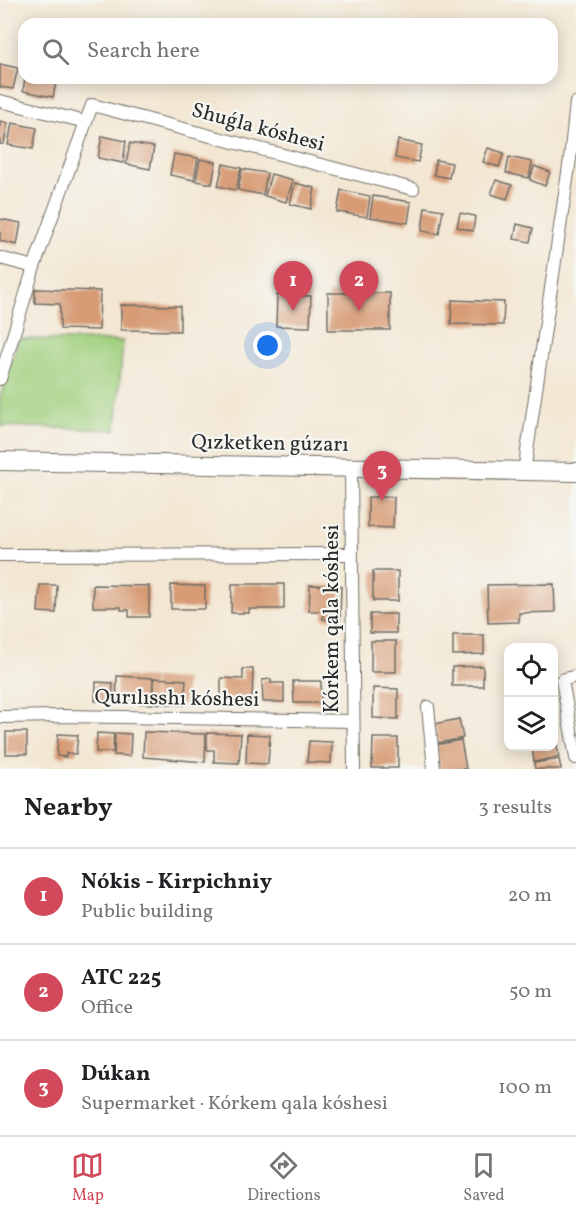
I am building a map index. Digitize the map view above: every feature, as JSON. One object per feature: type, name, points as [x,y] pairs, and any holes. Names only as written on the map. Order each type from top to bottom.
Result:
[{"type":"street","points":[[0,101],[86,122],[34,267],[0,379]]},
{"type":"street","points":[[524,472],[569,170],[576,103]]},
{"type":"street","name":"Shuǵla kóshesi","points":[[86,122],[92,105],[413,189]]},
{"type":"street","points":[[0,258],[34,267]]},
{"type":"street","name":"Qızketken gúzarı","points":[[0,462],[576,472]]},
{"type":"street","name":"Kórkem qala kóshesi","points":[[351,468],[354,769]]},
{"type":"street","points":[[0,555],[352,554]]},
{"type":"street","points":[[576,676],[562,680],[576,758]]},
{"type":"street","points":[[428,707],[434,769]]},
{"type":"street","name":"Qurılısshı kóshesi","points":[[0,717],[353,721]]},
{"type":"green space","points":[[19,339],[123,341],[116,430],[0,426],[0,397]]},
{"type":"building","points":[[0,64],[18,68],[13,89],[0,87]]},
{"type":"building","points":[[24,84],[56,84],[53,97],[23,91]]},
{"type":"building","points":[[0,121],[8,123],[4,144],[0,144]]},
{"type":"building","points":[[12,123],[37,128],[33,149],[8,145]]},
{"type":"building","points":[[102,136],[126,141],[123,163],[98,158]]},
{"type":"building","points":[[398,140],[422,145],[418,162],[395,158]]},
{"type":"building","points":[[130,143],[154,147],[150,169],[126,164]]},
{"type":"building","points":[[488,148],[504,153],[499,167],[483,162]]},
{"type":"building","points":[[174,154],[198,158],[194,180],[170,175]]},
{"type":"building","points":[[509,157],[532,162],[529,178],[506,173]]},
{"type":"building","points":[[200,159],[216,162],[212,184],[196,181]]},
{"type":"building","points":[[436,160],[452,163],[449,178],[434,175]]},
{"type":"building","points":[[223,164],[241,168],[236,190],[218,186]]},
{"type":"building","points":[[534,166],[550,172],[545,186],[530,180]]},
{"type":"building","points":[[242,169],[267,173],[263,195],[238,190]]},
{"type":"building","points":[[271,174],[293,180],[286,202],[265,196]]},
{"type":"building","points":[[496,180],[512,185],[507,199],[491,194]]},
{"type":"building","points":[[295,183],[315,188],[311,209],[290,204]]},
{"type":"building","points":[[341,190],[370,196],[367,217],[337,212]]},
{"type":"building","points":[[373,196],[411,202],[408,223],[370,217]]},
{"type":"building","points":[[425,207],[443,210],[439,234],[422,231]]},
{"type":"building","points":[[460,213],[475,216],[473,231],[457,227]]},
{"type":"building","points":[[0,219],[21,223],[17,245],[0,241]]},
{"type":"building","points":[[517,224],[533,228],[530,242],[514,239]]},
{"type":"building","points":[[35,289],[100,291],[99,330],[60,329],[60,304],[35,303]]},
{"type":"building","points":[[328,293],[390,293],[390,330],[328,330]]},
{"type":"building","points":[[277,295],[311,296],[310,327],[276,326]]},
{"type":"building","points":[[452,300],[504,302],[503,325],[451,324]]},
{"type":"building","points":[[121,305],[180,306],[180,331],[121,330]]},
{"type":"building","points":[[368,497],[394,497],[393,528],[368,527]]},
{"type":"building","points":[[373,571],[398,571],[398,601],[373,601]]},
{"type":"building","points":[[232,584],[284,584],[284,609],[249,609],[249,613],[231,613]]},
{"type":"building","points":[[554,584],[555,612],[519,613],[519,622],[488,623],[487,585]]},
{"type":"building","points":[[40,585],[57,585],[56,613],[38,612]]},
{"type":"building","points":[[93,585],[149,586],[149,617],[129,617],[129,610],[121,610],[121,607],[93,607]]},
{"type":"building","points":[[171,585],[205,586],[205,609],[171,609]]},
{"type":"building","points":[[310,585],[341,586],[340,620],[323,619],[323,611],[309,611]]},
{"type":"building","points":[[370,614],[396,614],[396,633],[370,633]]},
{"type":"building","points":[[453,635],[484,635],[484,654],[453,655]]},
{"type":"building","points":[[371,641],[396,641],[396,672],[371,672]]},
{"type":"building","points":[[483,666],[483,686],[452,686],[452,667]]},
{"type":"building","points":[[243,669],[253,669],[252,704],[221,703],[221,678],[243,679]]},
{"type":"building","points":[[117,676],[153,678],[152,704],[116,702]]},
{"type":"building","points":[[154,678],[186,680],[184,705],[153,703]]},
{"type":"building","points":[[271,679],[271,683],[284,683],[284,702],[263,702],[262,680]]},
{"type":"building","points":[[293,681],[321,681],[321,703],[294,703]]},
{"type":"building","points":[[96,682],[113,683],[112,701],[95,701]]},
{"type":"building","points":[[373,688],[398,689],[398,719],[373,718]]},
{"type":"building","points":[[459,719],[463,738],[438,743],[434,724]]},
{"type":"building","points":[[6,732],[27,732],[27,754],[6,754]]},
{"type":"building","points":[[144,732],[206,734],[205,762],[143,757]]},
{"type":"building","points":[[97,733],[114,734],[113,752],[96,752]]},
{"type":"building","points":[[115,733],[131,734],[130,756],[114,755]]},
{"type":"building","points":[[207,733],[241,734],[239,763],[214,762],[214,750],[207,750]]},
{"type":"building","points":[[58,734],[78,735],[76,754],[66,753],[66,757],[57,756]]},
{"type":"building","points":[[247,734],[270,735],[268,764],[246,763]]},
{"type":"building","points":[[373,738],[398,738],[398,768],[372,768]]},
{"type":"building","points":[[461,740],[466,769],[440,769],[436,745]]},
{"type":"building","points":[[309,741],[332,742],[331,763],[307,762]]},
{"type":"building","points":[[533,751],[558,751],[559,757],[534,762]]},
{"type":"building","points":[[559,759],[561,769],[535,769],[534,763]]},
{"type":"place","name":"Nókis - Kirpichniy","points":[[293,311]]},
{"type":"place","name":"АТС 225","points":[[359,311]]},
{"type":"place","name":"Dúkan","points":[[382,501]]}]
